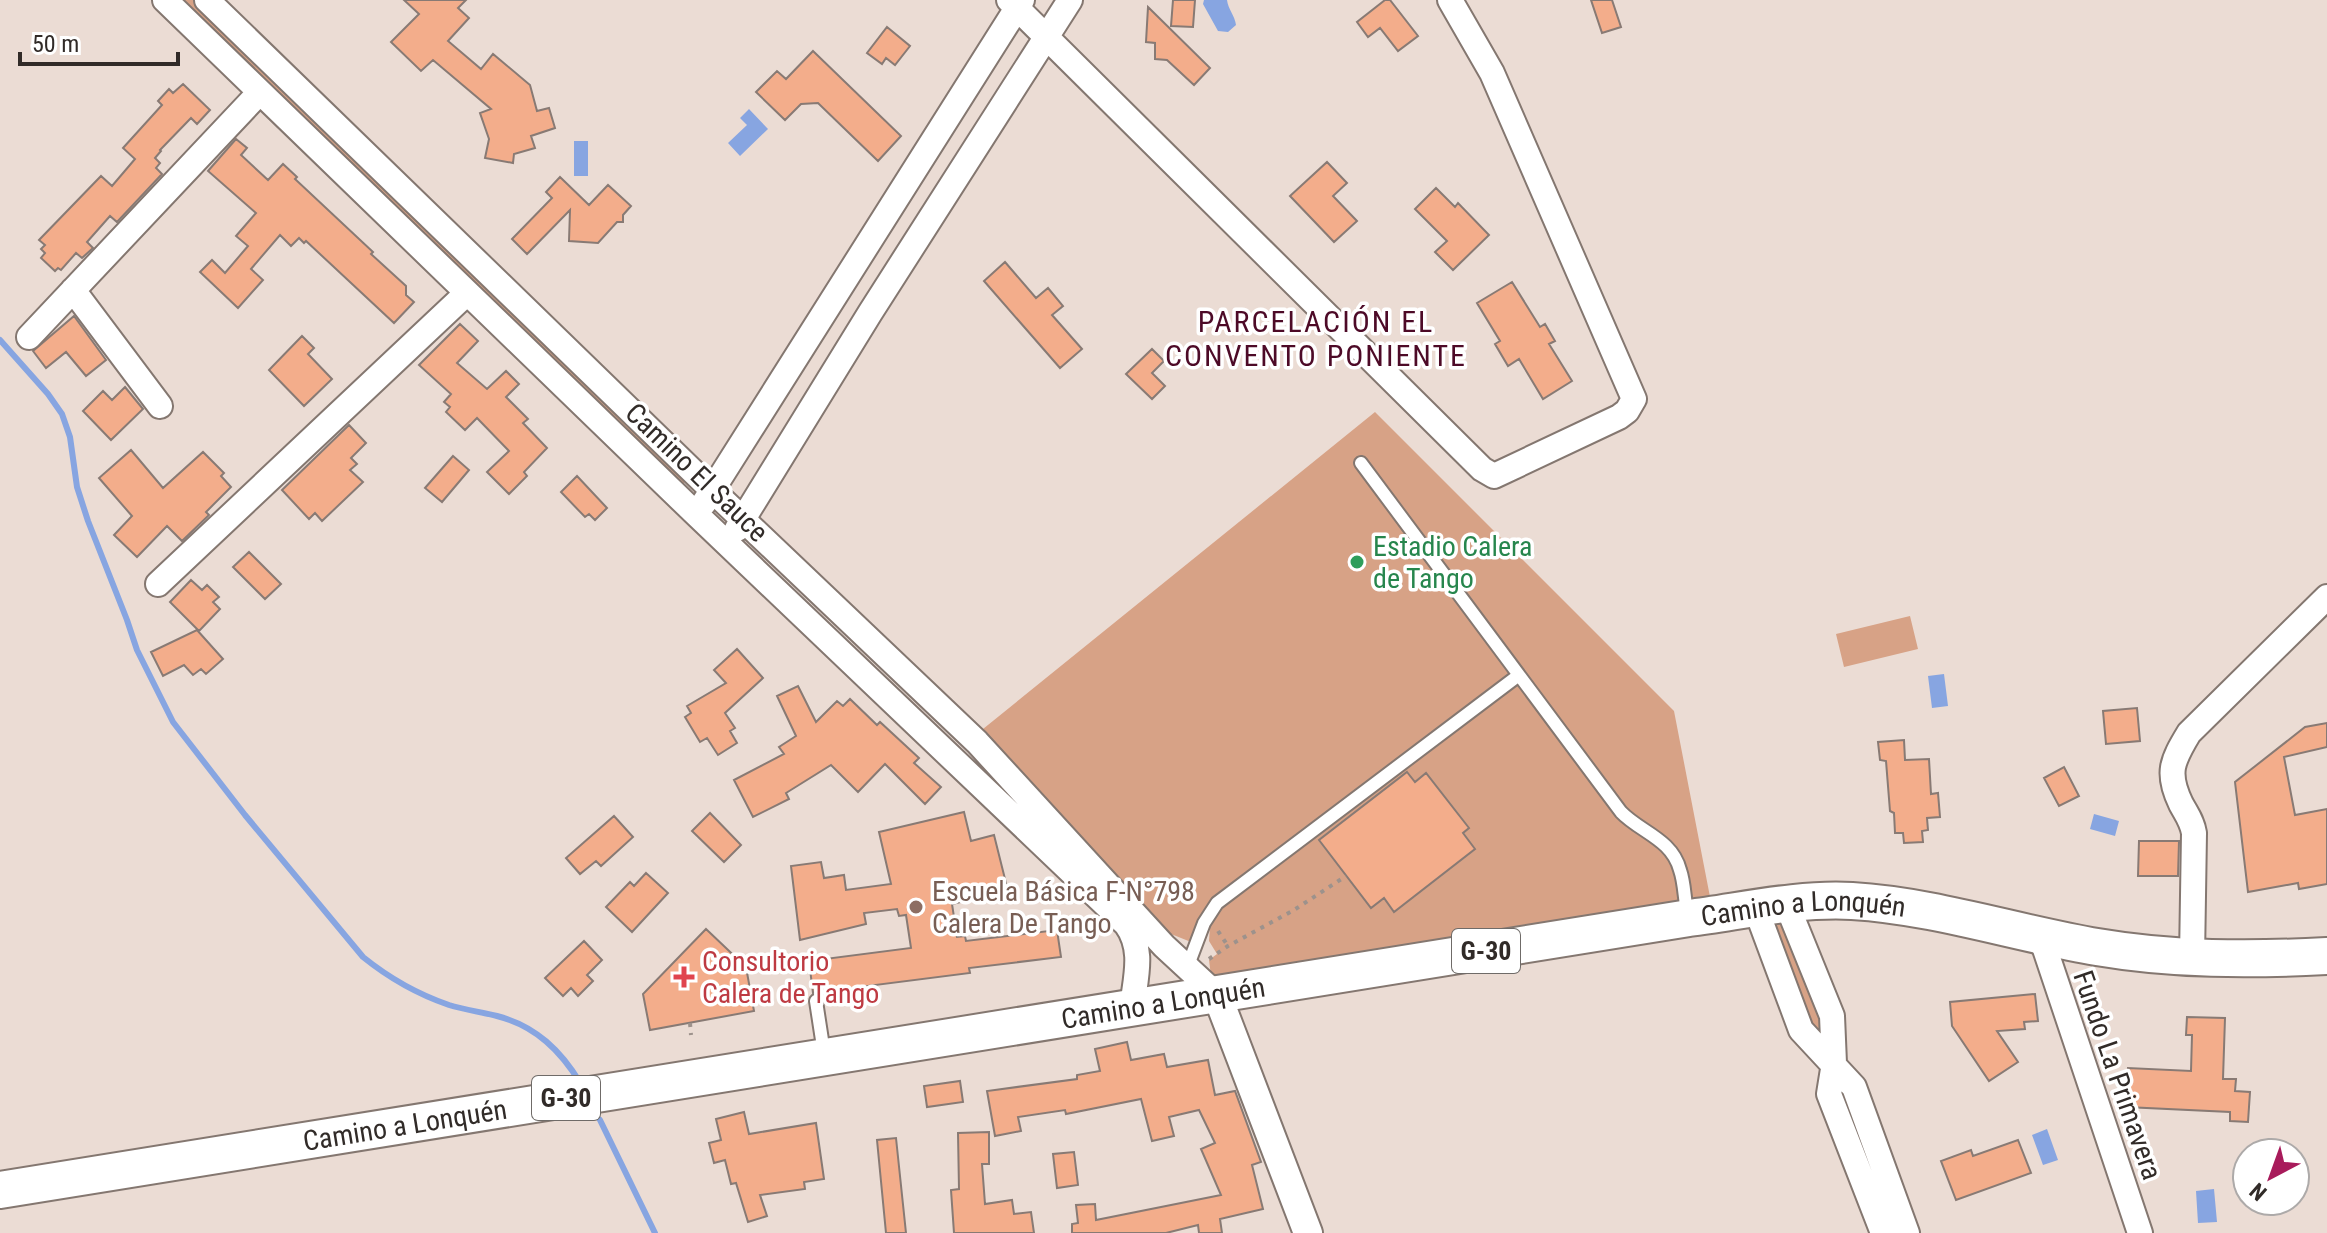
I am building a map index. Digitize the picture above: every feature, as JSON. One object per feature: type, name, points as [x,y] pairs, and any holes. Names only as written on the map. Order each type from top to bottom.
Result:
[{"type":"main road","name":"Camino a Lonquén","points":[[0,1190],[1689,918],[1818,901],[1852,901],[1925,910],[2041,937],[2131,953],[2192,958],[2327,956]]},
{"type":"street","name":"Camino El Sauce","points":[[165,0],[697,515],[1126,924],[1133,934],[1139,955]]},
{"type":"street","name":"Camino El Sauce","points":[[207,0],[712,490],[977,742],[1164,946],[1217,995]]},
{"type":"street","points":[[727,543],[1070,0]]},
{"type":"street","points":[[697,515],[1016,3],[1482,469],[1494,476],[1619,417],[1634,399],[1492,73],[1450,0]]},
{"type":"street","points":[[29,337],[260,92]]},
{"type":"street","points":[[73,290],[160,406]]},
{"type":"street","points":[[838,290],[870,313]]},
{"type":"street","points":[[158,584],[467,293]]},
{"type":"street","points":[[2192,958],[2194,833],[2171,772],[2173,759],[2189,733],[2327,597]]},
{"type":"street","points":[[1771,907],[1801,1030],[1854,1087],[1907,1233]]},
{"type":"street","points":[[1771,907],[1832,1016],[1834,1063],[1829,1094],[1883,1233]]},
{"type":"street","name":"Fundo La Primavera","points":[[2041,937],[2140,1233]]},
{"type":"street","points":[[1132,1008],[1139,955],[1164,946]]},
{"type":"street","points":[[1217,995],[1308,1233]]},
{"type":"lane","points":[[1361,463],[1621,812],[1631,822],[1657,837],[1672,852],[1680,870],[1689,918]]},
{"type":"lane","points":[[1187,968],[1204,923],[1217,903],[1519,675]]},
{"type":"lane","points":[[816,1001],[824,1056]]},
{"type":"path","points":[[1217,953],[1294,910],[1346,876]]},
{"type":"path","points":[[690,1023],[691,1035]]},
{"type":"shaded area","points":[[184,0],[199,0],[690,476],[683,484]]},
{"type":"shaded area","name":"Estadio Calera de Tango","points":[[1375,412],[1674,711],[1711,902],[1225,979],[1211,976],[1209,960],[1217,954],[1209,941],[1210,926],[1198,921],[1191,942],[1171,934],[983,729]]},
{"type":"shaded area","points":[[1910,616],[1918,649],[1844,667],[1836,634]]},
{"type":"shaded area","points":[[1789,921],[1825,1019],[1828,1050],[1806,1027],[1769,928]]},
{"type":"water","points":[[1204,0],[1227,0],[1236,25],[1228,32],[1218,31],[1203,4]]},
{"type":"water","points":[[749,109],[768,129],[740,156],[728,143],[747,125],[740,118]]},
{"type":"water","points":[[574,141],[588,141],[588,176],[574,176]]},
{"type":"water","points":[[1944,674],[1948,706],[1932,708],[1928,676]]},
{"type":"water","points":[[2094,814],[2119,821],[2115,836],[2090,829]]},
{"type":"water","points":[[2047,1129],[2058,1160],[2043,1165],[2032,1135]]},
{"type":"water","points":[[2214,1189],[2217,1222],[2198,1223],[2196,1191]]},
{"type":"building","points":[[404,0],[466,0],[458,8],[469,18],[448,41],[481,69],[493,54],[530,85],[537,111],[549,108],[555,128],[531,136],[535,148],[514,154],[513,163],[485,158],[489,139],[480,113],[491,109],[433,60],[421,71],[391,42],[419,14]]},
{"type":"building","points":[[1173,0],[1195,0],[1193,27],[1171,26]]},
{"type":"building","points":[[1385,0],[1390,0],[1418,36],[1398,51],[1380,28],[1368,37],[1357,22]]},
{"type":"building","points":[[1591,0],[1612,0],[1621,27],[1602,33]]},
{"type":"building","points":[[1148,7],[1210,68],[1194,85],[1167,60],[1155,59],[1155,43],[1146,42]]},
{"type":"building","points":[[887,27],[910,46],[895,65],[886,58],[882,64],[867,53]]},
{"type":"building","points":[[813,51],[901,136],[878,161],[818,103],[801,104],[785,120],[756,92],[777,71],[786,79]]},
{"type":"building","points":[[183,84],[210,110],[197,124],[191,118],[160,150],[155,158],[160,163],[156,168],[162,174],[117,222],[110,216],[87,242],[93,248],[82,258],[76,253],[61,270],[58,268],[55,271],[41,258],[45,253],[41,249],[45,245],[39,240],[101,176],[112,186],[135,159],[123,148],[162,105],[158,101],[169,89],[173,93]]},
{"type":"building","points":[[236,139],[247,148],[241,155],[268,180],[283,164],[406,286],[406,295],[414,302],[394,323],[306,241],[304,243],[299,238],[291,246],[280,235],[251,269],[263,280],[238,308],[200,272],[212,260],[225,273],[248,246],[236,236],[256,213],[208,171]]},
{"type":"building","points":[[1327,162],[1347,183],[1333,196],[1357,221],[1334,242],[1290,196]]},
{"type":"building","points":[[560,177],[589,205],[608,185],[631,206],[623,215],[623,222],[617,222],[598,243],[569,241],[570,210],[527,254],[512,239],[552,198],[546,192]]},
{"type":"building","points":[[1436,188],[1455,207],[1458,203],[1489,235],[1453,270],[1435,252],[1447,241],[1415,209]]},
{"type":"building","points":[[1005,262],[1036,298],[1048,288],[1063,306],[1052,315],[1082,349],[1060,368],[984,281]]},
{"type":"building","points":[[1512,282],[1540,327],[1545,324],[1555,341],[1549,344],[1572,381],[1543,399],[1519,359],[1508,366],[1495,344],[1500,341],[1477,303]]},
{"type":"building","points":[[74,316],[106,360],[86,376],[66,352],[46,368],[33,351]]},
{"type":"building","points":[[460,324],[478,341],[457,363],[487,389],[506,371],[519,384],[506,397],[528,419],[523,423],[547,448],[524,472],[527,476],[509,494],[487,472],[509,451],[477,418],[465,430],[446,412],[450,407],[444,402],[451,394],[419,365]]},
{"type":"building","points":[[302,336],[314,348],[308,354],[332,379],[304,406],[269,370]]},
{"type":"building","points":[[1152,349],[1164,361],[1152,373],[1165,386],[1152,399],[1126,374]]},
{"type":"building","points":[[125,387],[143,409],[111,440],[83,411],[103,391],[112,400]]},
{"type":"building","points":[[349,425],[366,443],[351,458],[357,464],[350,470],[363,482],[322,521],[315,513],[309,519],[282,490]]},
{"type":"building","points":[[131,450],[163,488],[203,452],[224,473],[221,476],[231,487],[206,512],[209,515],[182,541],[167,526],[137,557],[114,535],[132,516],[99,478]]},
{"type":"building","points":[[453,456],[469,470],[442,502],[425,488]]},
{"type":"building","points":[[577,476],[607,508],[595,520],[589,514],[585,517],[561,492]]},
{"type":"building","points":[[249,552],[281,584],[265,599],[233,567]]},
{"type":"building","points":[[191,580],[202,590],[207,585],[219,597],[213,602],[220,609],[199,631],[170,602]]},
{"type":"building","points":[[197,630],[223,659],[206,674],[201,669],[193,675],[184,665],[163,676],[151,652]]},
{"type":"building","points":[[737,649],[763,678],[725,713],[735,728],[730,731],[737,743],[718,755],[707,738],[700,742],[685,717],[691,713],[687,706],[726,683],[714,670]]},
{"type":"building","points":[[798,686],[816,722],[837,701],[843,706],[850,699],[919,758],[914,763],[941,787],[925,804],[885,764],[858,792],[831,765],[786,793],[789,799],[753,817],[734,780],[784,754],[779,747],[796,736],[777,696]]},
{"type":"building","points":[[2137,708],[2140,741],[2106,744],[2103,711]]},
{"type":"building","points":[[2327,723],[2327,747],[2284,757],[2295,815],[2327,809],[2327,884],[2299,889],[2298,883],[2248,892],[2235,782],[2305,727]]},
{"type":"building","points":[[1904,740],[1905,760],[1929,759],[1931,794],[1938,793],[1940,817],[1927,818],[1928,830],[1922,831],[1923,842],[1904,843],[1903,833],[1895,833],[1886,761],[1880,760],[1878,742]]},
{"type":"building","points":[[2064,767],[2079,796],[2059,806],[2044,778]]},
{"type":"building","points":[[1407,772],[1415,782],[1426,773],[1469,828],[1463,833],[1475,849],[1394,912],[1384,898],[1371,908],[1319,840]]},
{"type":"building","points":[[964,812],[971,841],[994,835],[1008,891],[952,904],[957,937],[965,936],[966,941],[1057,930],[1061,957],[969,968],[970,973],[813,993],[809,961],[911,948],[906,915],[899,916],[897,909],[864,913],[866,924],[800,940],[791,866],[821,862],[824,878],[844,875],[846,890],[891,884],[879,832]]},
{"type":"building","points":[[710,813],[741,845],[724,862],[692,831]]},
{"type":"building","points":[[614,816],[633,837],[601,866],[596,861],[580,874],[566,858]]},
{"type":"building","points":[[2139,841],[2179,841],[2178,876],[2138,876]]},
{"type":"building","points":[[646,873],[668,893],[632,932],[606,907],[630,882],[634,886]]},
{"type":"building","name":"Consultorio Calera de Tango","points":[[706,929],[746,967],[754,1011],[650,1030],[643,994]]},
{"type":"building","points":[[584,941],[602,960],[587,975],[593,981],[578,996],[571,988],[563,996],[545,978]]},
{"type":"building","points":[[2035,994],[2038,1021],[2024,1022],[2025,1029],[1997,1031],[2018,1062],[1989,1081],[1952,1026],[1950,1002]]},
{"type":"building","points":[[2187,1017],[2225,1018],[2223,1079],[2236,1079],[2235,1091],[2250,1092],[2248,1122],[2230,1121],[2230,1112],[2126,1107],[2128,1068],[2191,1071],[2192,1035],[2186,1035]]},
{"type":"building","points":[[1127,1042],[1131,1060],[1164,1054],[1167,1067],[1208,1060],[1215,1095],[1235,1091],[1261,1162],[1252,1165],[1263,1209],[1220,1219],[1222,1233],[1199,1233],[1198,1225],[1166,1233],[1072,1233],[1072,1224],[1078,1223],[1076,1205],[1095,1204],[1096,1220],[1221,1195],[1201,1149],[1215,1143],[1199,1110],[1169,1117],[1174,1136],[1152,1141],[1141,1099],[1066,1114],[1065,1110],[1018,1117],[1021,1131],[995,1136],[987,1091],[1077,1079],[1077,1075],[1100,1071],[1095,1049]]},
{"type":"building","points":[[960,1081],[963,1102],[927,1107],[924,1086]]},
{"type":"building","points":[[744,1112],[749,1134],[816,1123],[824,1179],[804,1182],[805,1189],[760,1195],[767,1216],[748,1222],[736,1183],[731,1184],[725,1160],[714,1163],[709,1143],[721,1140],[716,1119]]},
{"type":"building","points":[[989,1132],[989,1164],[982,1164],[985,1204],[1012,1200],[1014,1214],[1031,1212],[1034,1233],[954,1233],[951,1190],[959,1189],[958,1133]]},
{"type":"building","points":[[896,1138],[906,1233],[886,1233],[877,1140]]},
{"type":"building","points":[[2018,1140],[2031,1173],[1956,1200],[1941,1161],[1971,1150],[1973,1156]]},
{"type":"building","points":[[1074,1152],[1078,1185],[1057,1188],[1053,1154]]},
{"type":"waterway","points":[[0,340],[62,414],[70,437],[77,487],[88,521],[137,650],[173,722],[245,815],[363,957],[393,979],[426,996],[524,1026],[556,1051],[581,1084]]},
{"type":"waterway","points":[[600,1120],[655,1233]]},
{"type":"place","name":"Estadio Calera de Tango","points":[[1357,562]]},
{"type":"place","name":"Escuela Básica F-N°798 Calera De Tango","points":[[916,907]]},
{"type":"place","name":"Consultorio Calera de Tango","points":[[684,977]]},
{"type":"district","name":"PARCELACIÓN EL CONVENTO PONIENTE","points":[[1316,339]]}]
